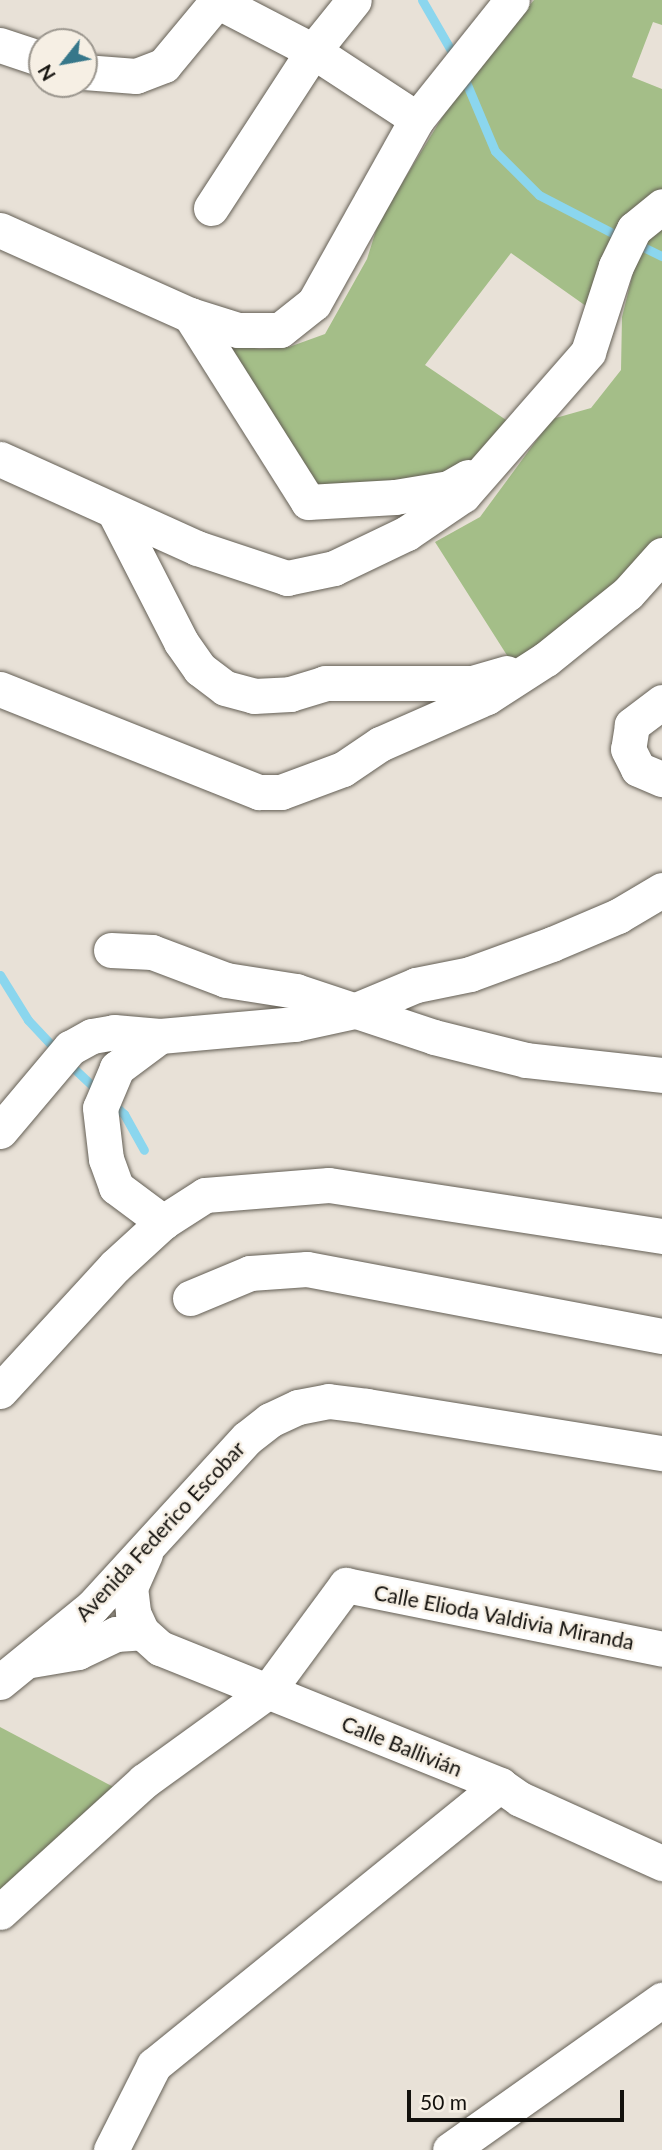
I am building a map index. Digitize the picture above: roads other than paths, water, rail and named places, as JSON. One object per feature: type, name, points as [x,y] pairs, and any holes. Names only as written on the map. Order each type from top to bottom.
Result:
[{"type":"street","points":[[211,208],[313,51],[355,0]]},
{"type":"street","points":[[0,230],[190,315],[238,330],[280,330],[314,303],[417,120],[512,0]]},
{"type":"street","points":[[98,73],[136,76],[164,65],[218,1],[313,51],[417,120]]},
{"type":"street","points":[[0,45],[28,55]]},
{"type":"street","points":[[0,460],[197,548],[286,578],[307,577],[408,533],[463,495],[588,352],[616,266],[635,229],[662,206]]},
{"type":"street","points":[[190,315],[308,502],[449,488],[492,463]]},
{"type":"street","points":[[116,513],[181,642],[200,670],[225,688],[254,696],[290,694],[325,683],[472,683],[546,659]]},
{"type":"street","points":[[0,689],[259,792],[281,792],[343,769],[380,744],[486,697],[546,659],[628,593],[662,555]]},
{"type":"street","points":[[662,702],[632,725],[628,749],[638,769],[662,779]]},
{"type":"street","points":[[0,1131],[70,1048],[114,1032],[160,1036],[295,1024],[354,1011],[416,985],[470,974],[552,944],[618,916],[662,890]]},
{"type":"street","points":[[111,950],[152,953],[226,980],[296,991],[413,1030],[526,1060],[662,1075]]},
{"type":"street","points":[[413,1030],[403,1014],[403,1003],[416,985]]},
{"type":"street","points":[[160,1036],[117,1068],[100,1108],[106,1159],[116,1187],[163,1222]]},
{"type":"street","points":[[0,1391],[115,1266],[163,1222],[205,1195],[227,1190],[329,1185],[662,1236]]},
{"type":"street","points":[[190,1298],[250,1273],[307,1269],[662,1336]]},
{"type":"street","name":"Avenida Federico Escobar","points":[[0,1682],[92,1607],[215,1469],[262,1426],[298,1408],[328,1401],[662,1453]]},
{"type":"street","points":[[30,1660],[78,1652],[116,1634],[142,1632],[130,1587],[151,1539]]},
{"type":"street","name":"Calle Elioda Valdivia Miranda","points":[[267,1692],[346,1585],[662,1649]]},
{"type":"street","name":"Calle Ballivián","points":[[142,1632],[160,1648],[500,1785],[520,1799],[662,1863]]},
{"type":"street","points":[[0,1912],[144,1781],[267,1692]]},
{"type":"street","points":[[111,2150],[154,2065],[500,1785]]},
{"type":"street","points":[[450,2150],[662,2000]]},
{"type":"waterway","points":[[422,0],[456,59]]},
{"type":"waterway","points":[[463,75],[495,151],[539,195],[622,238]]},
{"type":"waterway","points":[[635,243],[662,256]]},
{"type":"waterway","points":[[0,975],[28,1020],[58,1052]]},
{"type":"waterway","points":[[67,1062],[98,1091]]},
{"type":"waterway","points":[[111,1102],[124,1114],[144,1150]]}]
